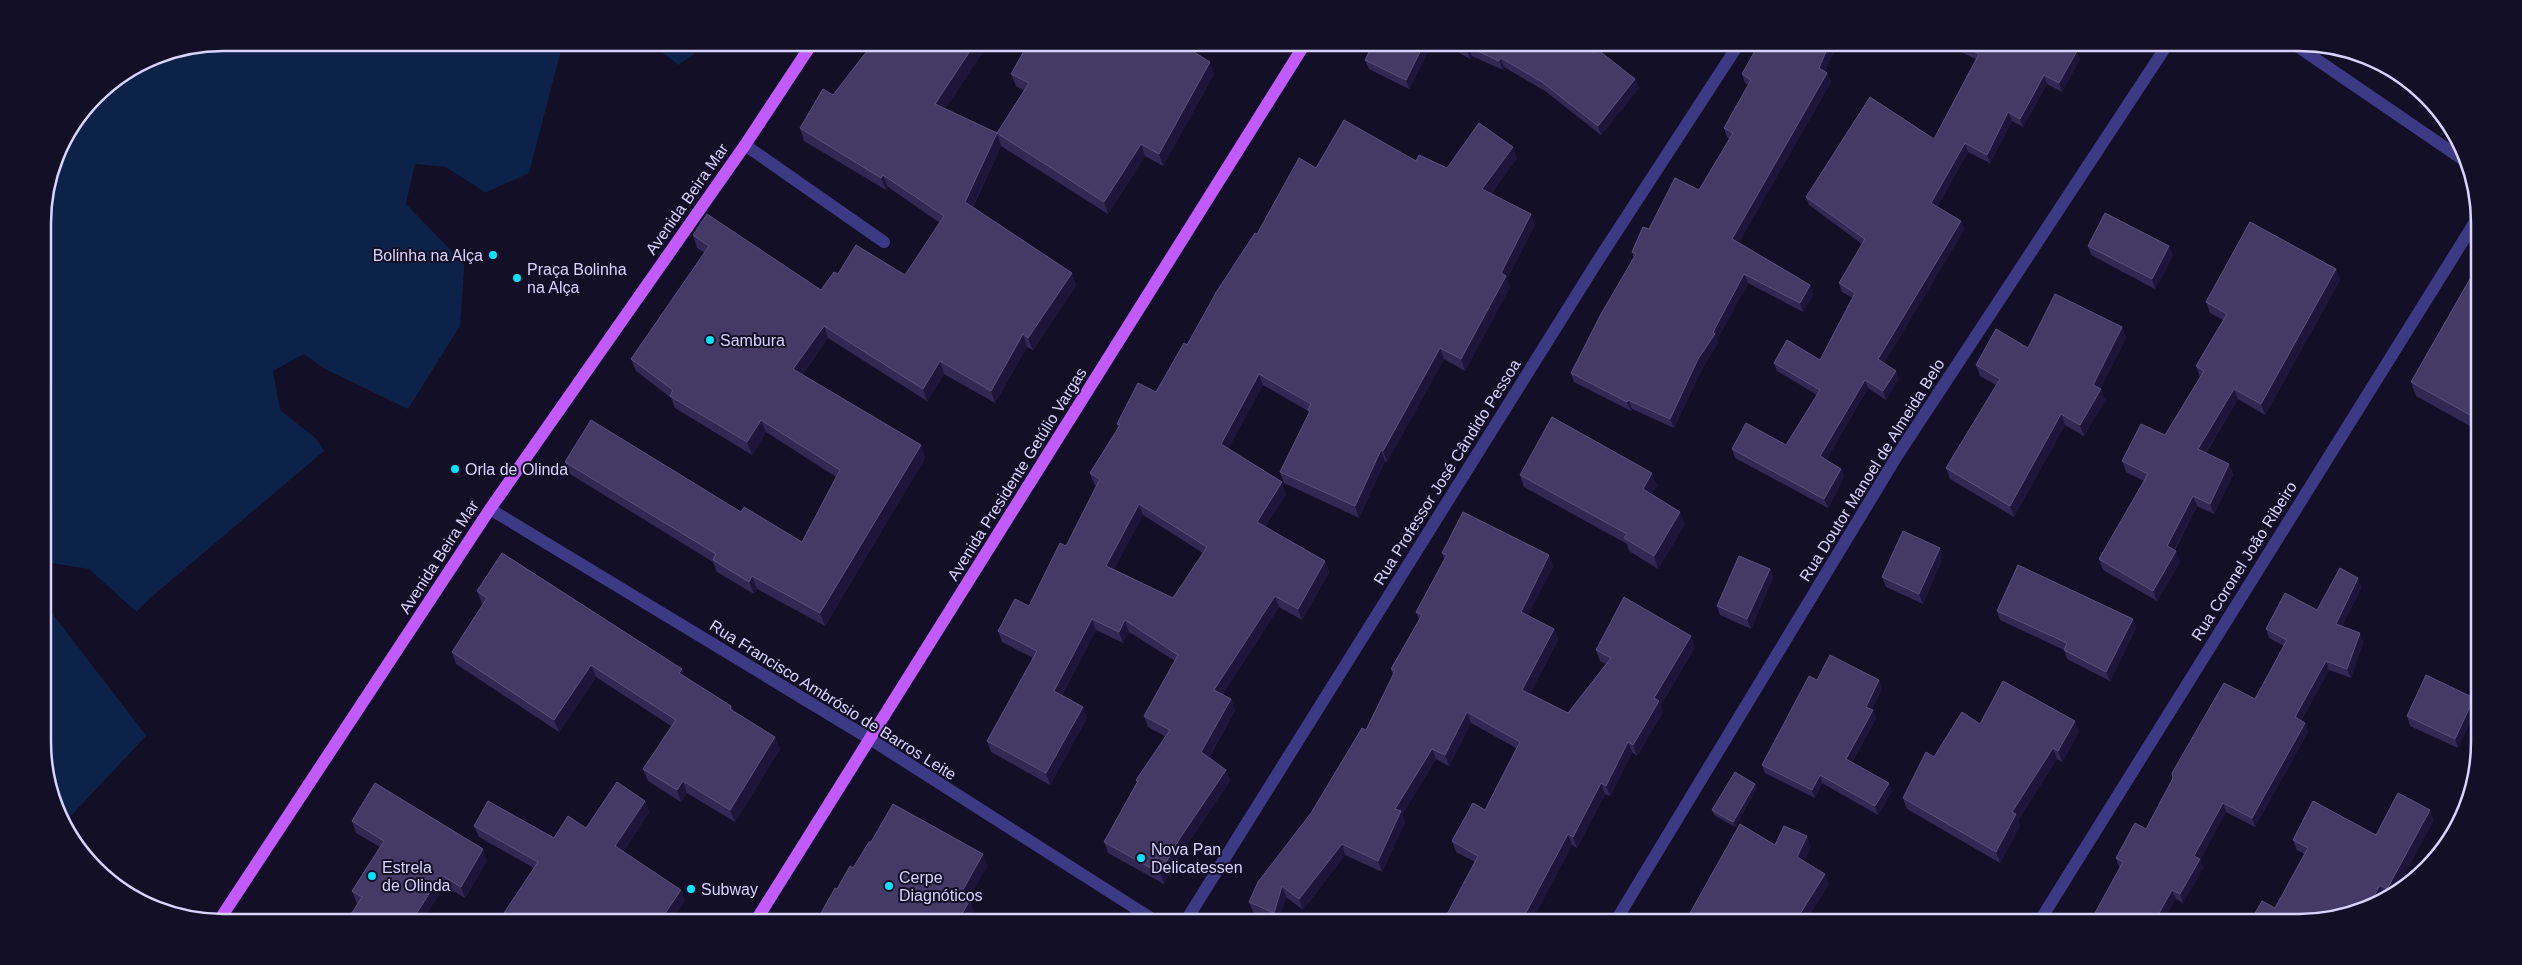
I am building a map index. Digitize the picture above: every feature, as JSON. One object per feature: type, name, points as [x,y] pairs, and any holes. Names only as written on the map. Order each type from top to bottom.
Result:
[{"type":"main road","name":"Avenida Beira Mar","points":[[223,914],[490,509],[745,145],[807,51]]},
{"type":"main road","name":"Avenida Presidente Getúlio Vargas","points":[[760,914],[1300,51]]},
{"type":"street","name":"Rua Professor José Cândido Pessoa","points":[[1190,914],[1592,270],[1734,51]]},
{"type":"street","name":"Rua Doutor Manoel de Almeida Belo","points":[[1621,913],[1897,456],[2163,51]]},
{"type":"street","points":[[2305,52],[2457,155]]},
{"type":"street","points":[[745,145],[884,242]]},
{"type":"street","name":"Rua Coronel João Ribeiro","points":[[2044,913],[2471,228]]},
{"type":"street","name":"Rua Francisco Ambrósio de Barros Leite","points":[[490,509],[870,739],[1144,914]]},
{"type":"water","points":[[224,51],[561,51],[529,173],[476,197],[468,215],[460,326],[408,409],[323,368],[294,404],[324,451],[149,599],[121,628],[147,735],[69,818],[60,797],[51,741],[52,212],[57,179],[64,158],[80,128],[110,94],[137,74],[168,60],[201,53]]},
{"type":"water","points":[[638,51],[698,51],[673,69]]},
{"type":"pier","points":[[634,51],[660,51],[680,66],[672,71]]},
{"type":"pier","points":[[415,164],[446,167],[488,194],[478,199],[470,216],[467,267],[406,204]]},
{"type":"pier","points":[[304,354],[337,378],[323,371],[297,404],[323,444],[280,410],[273,371]]},
{"type":"pier","points":[[51,563],[89,569],[139,614],[124,629],[150,734],[148,738],[51,612]]},
{"type":"building","points":[[867,51],[970,51],[935,104],[997,133],[965,202],[1072,273],[1028,338],[1023,334],[991,391],[940,361],[923,389],[824,326],[793,369],[921,445],[820,613],[752,576],[749,582],[713,560],[716,554],[565,462],[591,420],[741,512],[744,507],[802,542],[840,470],[761,420],[747,442],[670,396],[673,390],[631,359],[709,246],[693,235],[707,214],[821,290],[834,272],[838,274],[856,245],[905,275],[944,216],[883,175],[881,178],[800,128],[823,89],[833,95]]},
{"type":"building","points":[[1024,51],[1192,51],[1210,62],[1159,154],[1141,144],[1104,202],[997,133],[1029,83],[1011,74]]},
{"type":"building","points":[[1370,51],[1420,51],[1406,80],[1365,60]]},
{"type":"building","points":[[1478,51],[1591,51],[1594,53],[1600,51],[1635,79],[1598,126],[1542,82],[1501,58],[1499,61]]},
{"type":"building","points":[[1755,51],[1826,51],[1819,68],[1827,73],[1732,239],[1810,285],[1800,303],[1744,274],[1713,332],[1715,334],[1698,359],[1670,419],[1628,400],[1627,402],[1571,373],[1601,314],[1636,254],[1632,252],[1643,227],[1649,229],[1675,178],[1699,190],[1733,133],[1724,128],[1751,80],[1742,74]]},
{"type":"building","points":[[1973,51],[2077,51],[2059,83],[2044,75],[2020,119],[2008,112],[1987,155],[1965,143],[1931,203],[1961,221],[1878,359],[1896,371],[1883,391],[1865,380],[1820,456],[1841,469],[1824,499],[1732,449],[1746,423],[1786,445],[1820,390],[1774,363],[1787,340],[1820,360],[1855,293],[1839,283],[1865,239],[1806,197],[1870,97],[1934,139],[1979,54]]},
{"type":"building","points":[[1344,120],[1416,161],[1419,155],[1447,168],[1479,123],[1513,147],[1482,189],[1531,214],[1501,273],[1506,276],[1461,359],[1440,348],[1383,451],[1381,450],[1355,506],[1280,472],[1310,411],[1308,410],[1311,404],[1259,374],[1221,444],[1282,482],[1257,522],[1325,561],[1298,609],[1275,596],[1214,690],[1231,699],[1201,752],[1226,770],[1180,838],[1160,873],[1104,842],[1138,781],[1136,780],[1170,730],[1144,716],[1178,655],[1125,620],[1119,632],[1092,619],[1054,691],[1083,707],[1046,773],[987,741],[1037,651],[998,631],[1015,599],[1029,606],[1060,543],[1066,546],[1100,479],[1090,473],[1120,425],[1117,424],[1138,383],[1156,392],[1184,343],[1187,345],[1217,291],[1255,233],[1257,234],[1299,158],[1316,168]],"holes":[[[1139,504],[1207,547],[1173,598],[1106,566]]]},
{"type":"building","points":[[2105,213],[2169,246],[2152,279],[2088,246]]},
{"type":"building","points":[[2250,222],[2336,269],[2261,404],[2234,389],[2198,449],[2229,464],[2210,504],[2193,496],[2167,546],[2176,551],[2153,591],[2099,559],[2148,474],[2122,461],[2141,424],[2165,435],[2204,371],[2196,366],[2227,314],[2206,302]]},
{"type":"building","points":[[2471,277],[2471,416],[2411,382]]},
{"type":"building","points":[[2055,294],[2122,327],[2093,385],[2101,389],[2080,425],[2061,414],[2010,506],[1946,468],[2000,379],[1976,365],[1996,329],[2028,348]]},
{"type":"building","points":[[1552,417],[1652,473],[1643,489],[1680,512],[1654,556],[1624,538],[1627,534],[1520,475]]},
{"type":"building","points":[[1463,512],[1549,555],[1521,612],[1554,629],[1522,690],[1568,713],[1611,658],[1596,650],[1624,597],[1691,636],[1654,698],[1659,701],[1633,745],[1628,742],[1606,786],[1601,783],[1573,837],[1568,834],[1526,913],[1448,913],[1478,856],[1452,841],[1473,803],[1485,810],[1520,742],[1467,712],[1445,755],[1432,749],[1395,809],[1401,811],[1378,861],[1342,844],[1299,899],[1282,886],[1274,913],[1249,902],[1258,882],[1311,813],[1362,728],[1366,730],[1395,671],[1391,669],[1422,615],[1416,612],[1447,555],[1442,553]]},
{"type":"building","points":[[1903,531],[1940,548],[1919,594],[1882,577]]},
{"type":"building","points":[[502,553],[682,669],[679,673],[731,706],[730,709],[775,737],[730,810],[683,781],[677,790],[643,769],[676,720],[591,665],[554,720],[452,652],[487,598],[477,591]]},
{"type":"building","points":[[1739,556],[1770,569],[1747,619],[1717,606]]},
{"type":"building","points":[[2018,565],[2133,619],[2106,672],[2064,650],[2067,643],[1997,611]]},
{"type":"building","points":[[2340,568],[2358,578],[2336,624],[2360,633],[2347,669],[2326,661],[2295,717],[2305,723],[2252,818],[2223,803],[2194,856],[2200,859],[2180,894],[2172,890],[2159,913],[2095,913],[2123,862],[2116,858],[2135,823],[2146,829],[2173,778],[2172,773],[2224,683],[2255,699],[2287,640],[2266,629],[2285,593],[2317,610]]},
{"type":"building","points":[[1830,655],[1879,680],[1866,707],[1873,710],[1846,759],[1889,783],[1875,806],[1820,775],[1812,790],[1762,765],[1809,676],[1817,680]]},
{"type":"building","points":[[2426,675],[2471,697],[2471,704],[2455,739],[2407,716]]},
{"type":"building","points":[[2003,681],[2075,721],[2058,751],[2053,748],[2012,812],[2016,814],[1996,852],[1903,798],[1926,752],[1934,757],[1962,712],[1980,724]]},
{"type":"building","points":[[1735,772],[1755,784],[1733,822],[1712,810]]},
{"type":"building","points":[[617,782],[645,801],[615,846],[681,890],[665,914],[503,914],[538,862],[474,826],[488,801],[554,838],[568,816],[586,828]]},
{"type":"building","points":[[375,783],[483,849],[461,887],[441,875],[416,914],[351,914],[362,897],[352,891],[384,841],[352,821]]},
{"type":"building","points":[[2398,793],[2430,810],[2387,889],[2380,885],[2374,896],[2354,905],[2332,910],[2310,913],[2255,913],[2262,901],[2275,908],[2308,848],[2293,840],[2313,801],[2376,835]]},
{"type":"building","points":[[893,804],[983,854],[960,895],[970,900],[962,914],[821,914],[850,866],[853,868],[869,842],[871,842]]},
{"type":"building","points":[[1740,824],[1775,845],[1784,826],[1807,836],[1797,857],[1825,874],[1800,913],[1690,913]]},
{"type":"place","name":"Bolinha na Alça","points":[[493,255]]},
{"type":"place","name":"Praça Bolinha na Alça","points":[[517,278]]},
{"type":"place","name":"Sambura","points":[[710,340]]},
{"type":"place","name":"Orla de Olinda","points":[[455,469]]},
{"type":"place","name":"Nova Pan Delicatessen","points":[[1141,858]]},
{"type":"place","name":"Estrela de Olinda","points":[[372,876]]},
{"type":"place","name":"Cerpe Diagnóticos","points":[[889,886]]},
{"type":"place","name":"Subway","points":[[691,889]]}]
